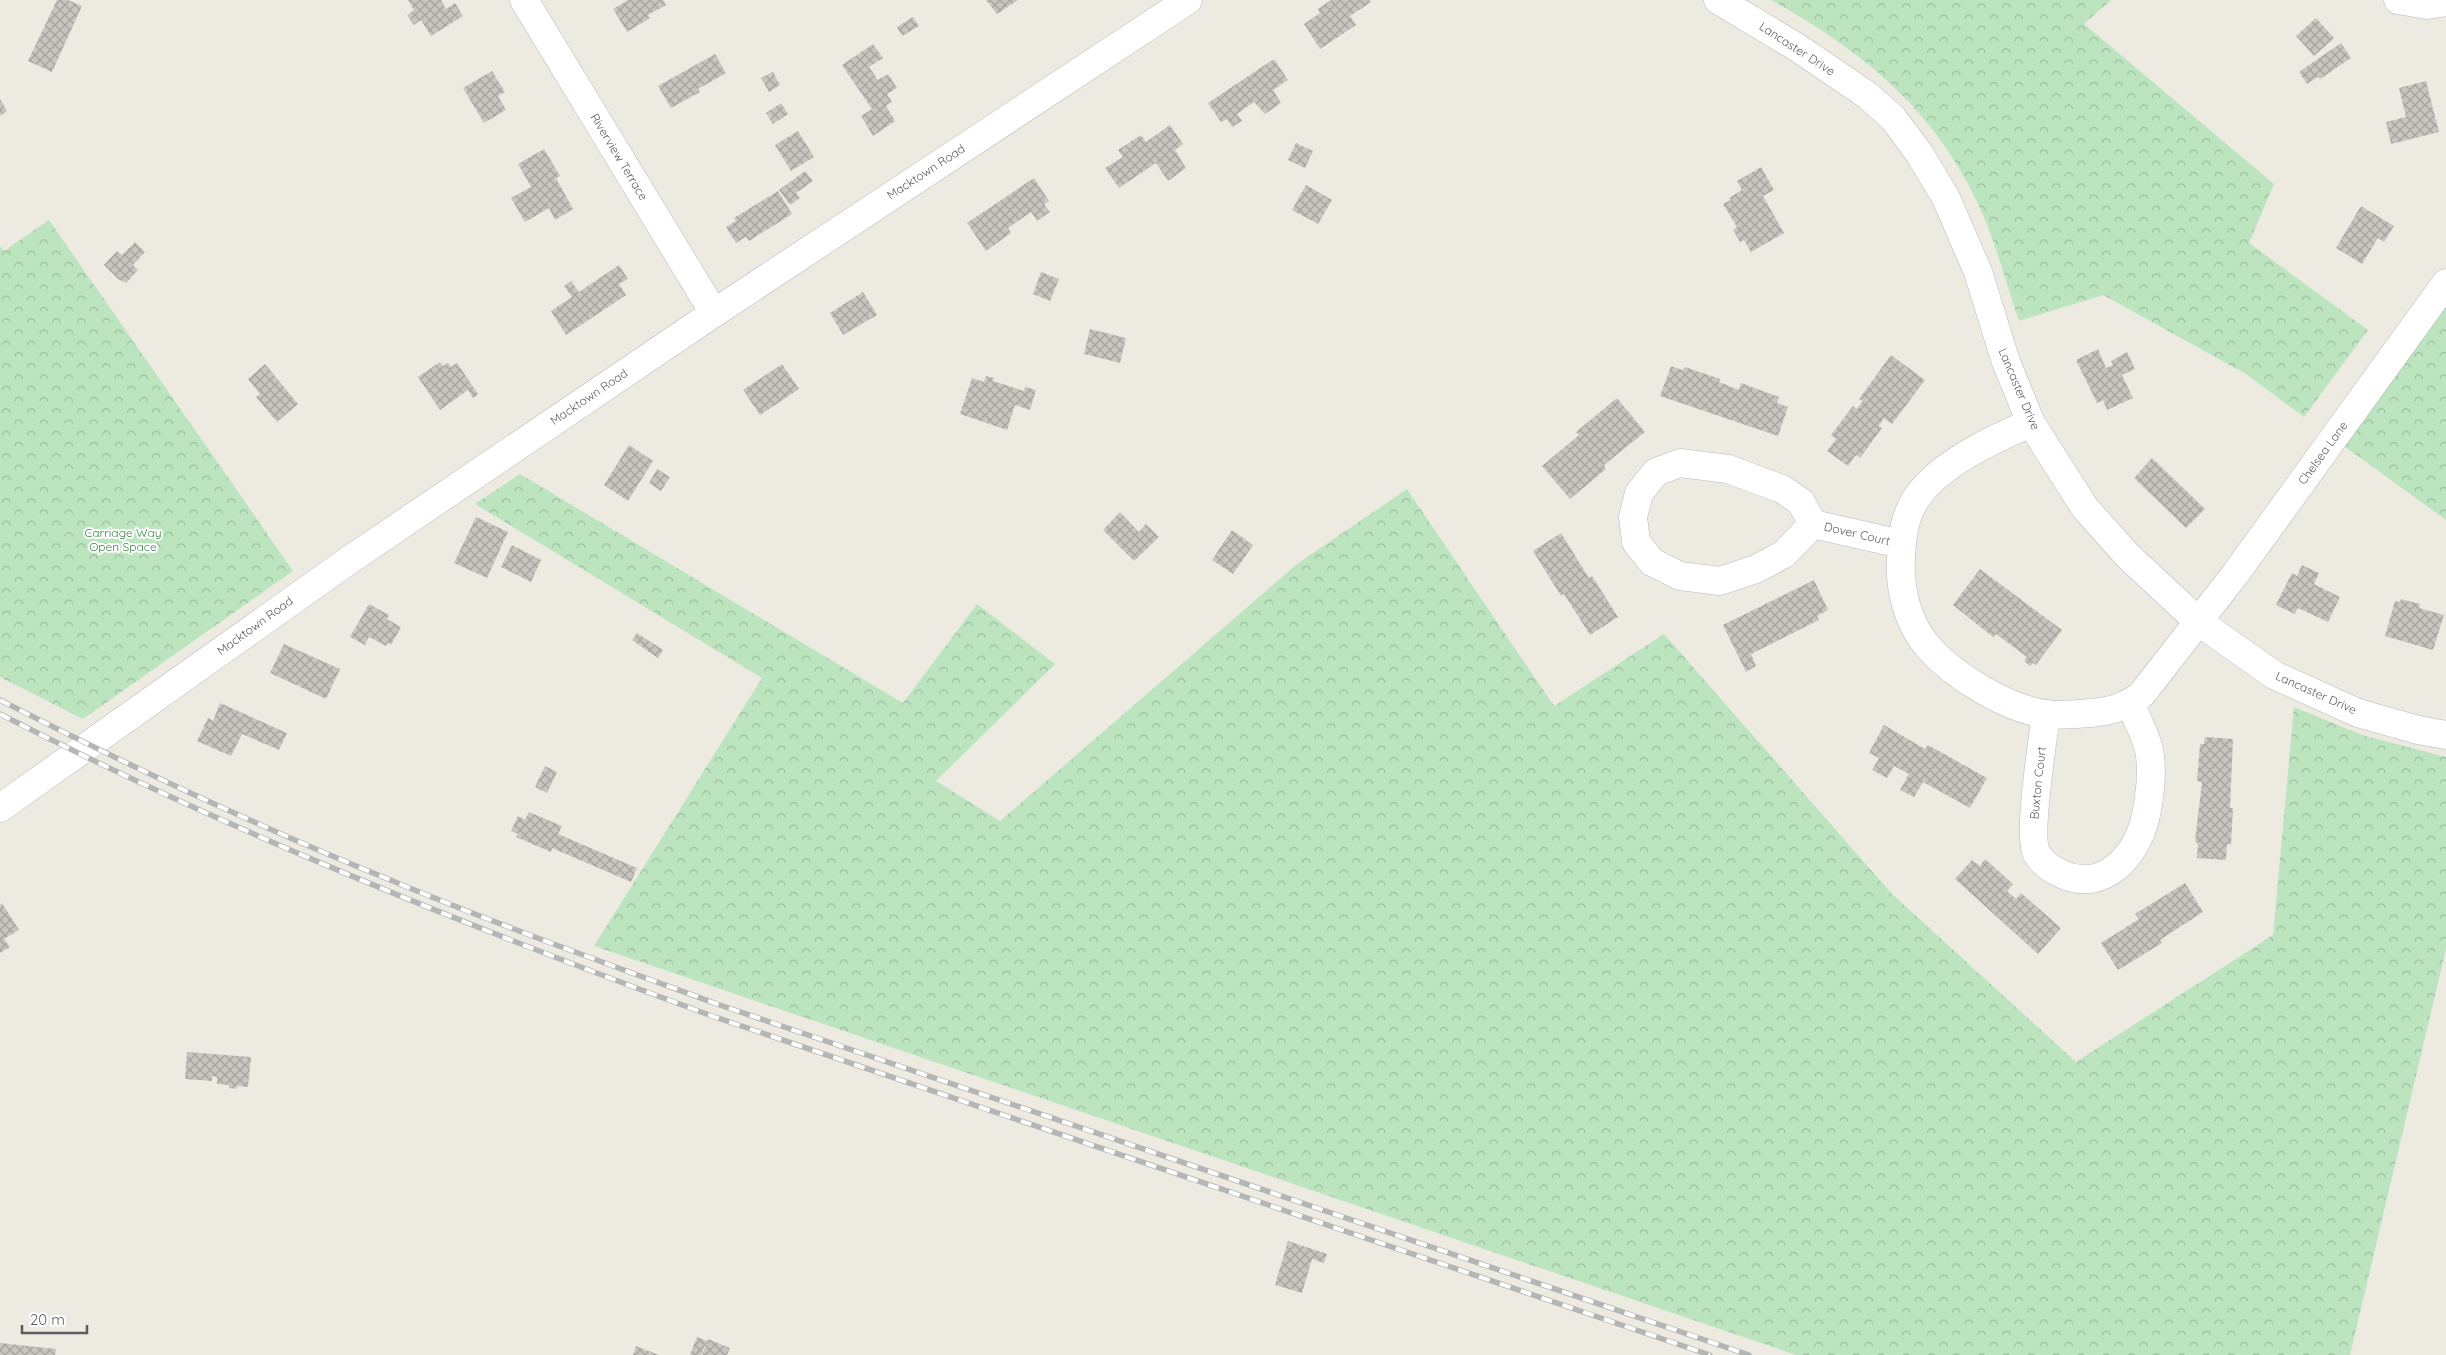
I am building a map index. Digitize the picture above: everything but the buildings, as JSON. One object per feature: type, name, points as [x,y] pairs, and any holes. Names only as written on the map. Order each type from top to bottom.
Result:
[{"type":"street","name":"Riverview Terrace","points":[[524,0],[714,313]]},
{"type":"street","name":"Macktown Road","points":[[0,808],[332,572],[714,313],[1188,0]]},
{"type":"street","name":"Lancaster Drive","points":[[1718,0],[1806,53],[1867,95],[1893,118],[1919,154],[1946,198],[1978,272],[2006,362],[2031,424],[2085,508],[2128,557],[2199,622],[2274,675],[2358,713],[2418,730],[2446,735]]},
{"type":"street","points":[[2398,0],[2427,5],[2446,2]]},
{"type":"street","name":"Chelsea Lane","points":[[2131,704],[2142,694],[2242,565],[2446,283]]},
{"type":"street","points":[[2031,424],[1988,442],[1945,470],[1919,494],[1907,514],[1901,544],[1900,578],[1910,617],[1928,647],[1958,676],[2013,704],[2046,714],[2109,711],[2131,704]]},
{"type":"street","name":"Dover Court","points":[[1813,524],[1784,554],[1756,569],[1720,581],[1680,576],[1652,562],[1636,542],[1633,517],[1639,493],[1656,472],[1680,463],[1728,468],[1782,489],[1801,502],[1813,524],[1901,544]]},
{"type":"street","name":"Buxton Court","points":[[2046,714],[2034,822],[2037,853],[2053,870],[2075,880],[2099,878],[2120,866],[2136,843],[2145,818],[2149,782],[2149,750],[2131,704]]},
{"type":"green space","points":[[1771,0],[2111,0],[2084,24],[2274,184],[2249,243],[2368,330],[2304,417],[2246,374],[2103,295],[2019,321],[1987,224],[1969,186],[1949,152],[1900,92],[1871,67],[1840,43]]},
{"type":"green space","name":"Carriage Way Open Space","points":[[49,220],[293,571],[83,719],[0,677],[0,246],[4,251]]},
{"type":"green space","points":[[2446,306],[2446,520],[2344,446]]},
{"type":"green space","points":[[520,474],[903,703],[977,604],[1055,664],[936,781],[1000,821],[1297,564],[1407,489],[1554,706],[1664,634],[1892,894],[2076,1062],[2273,935],[2294,707],[2362,735],[2446,757],[2446,949],[2350,1355],[1796,1355],[594,946],[762,678],[475,504]]},
{"type":"railway","points":[[0,700],[238,815],[424,894],[549,942],[717,1004],[1749,1355]]},
{"type":"railway","points":[[0,714],[87,757],[263,838],[441,912],[621,982],[712,1016],[1710,1355]]}]
